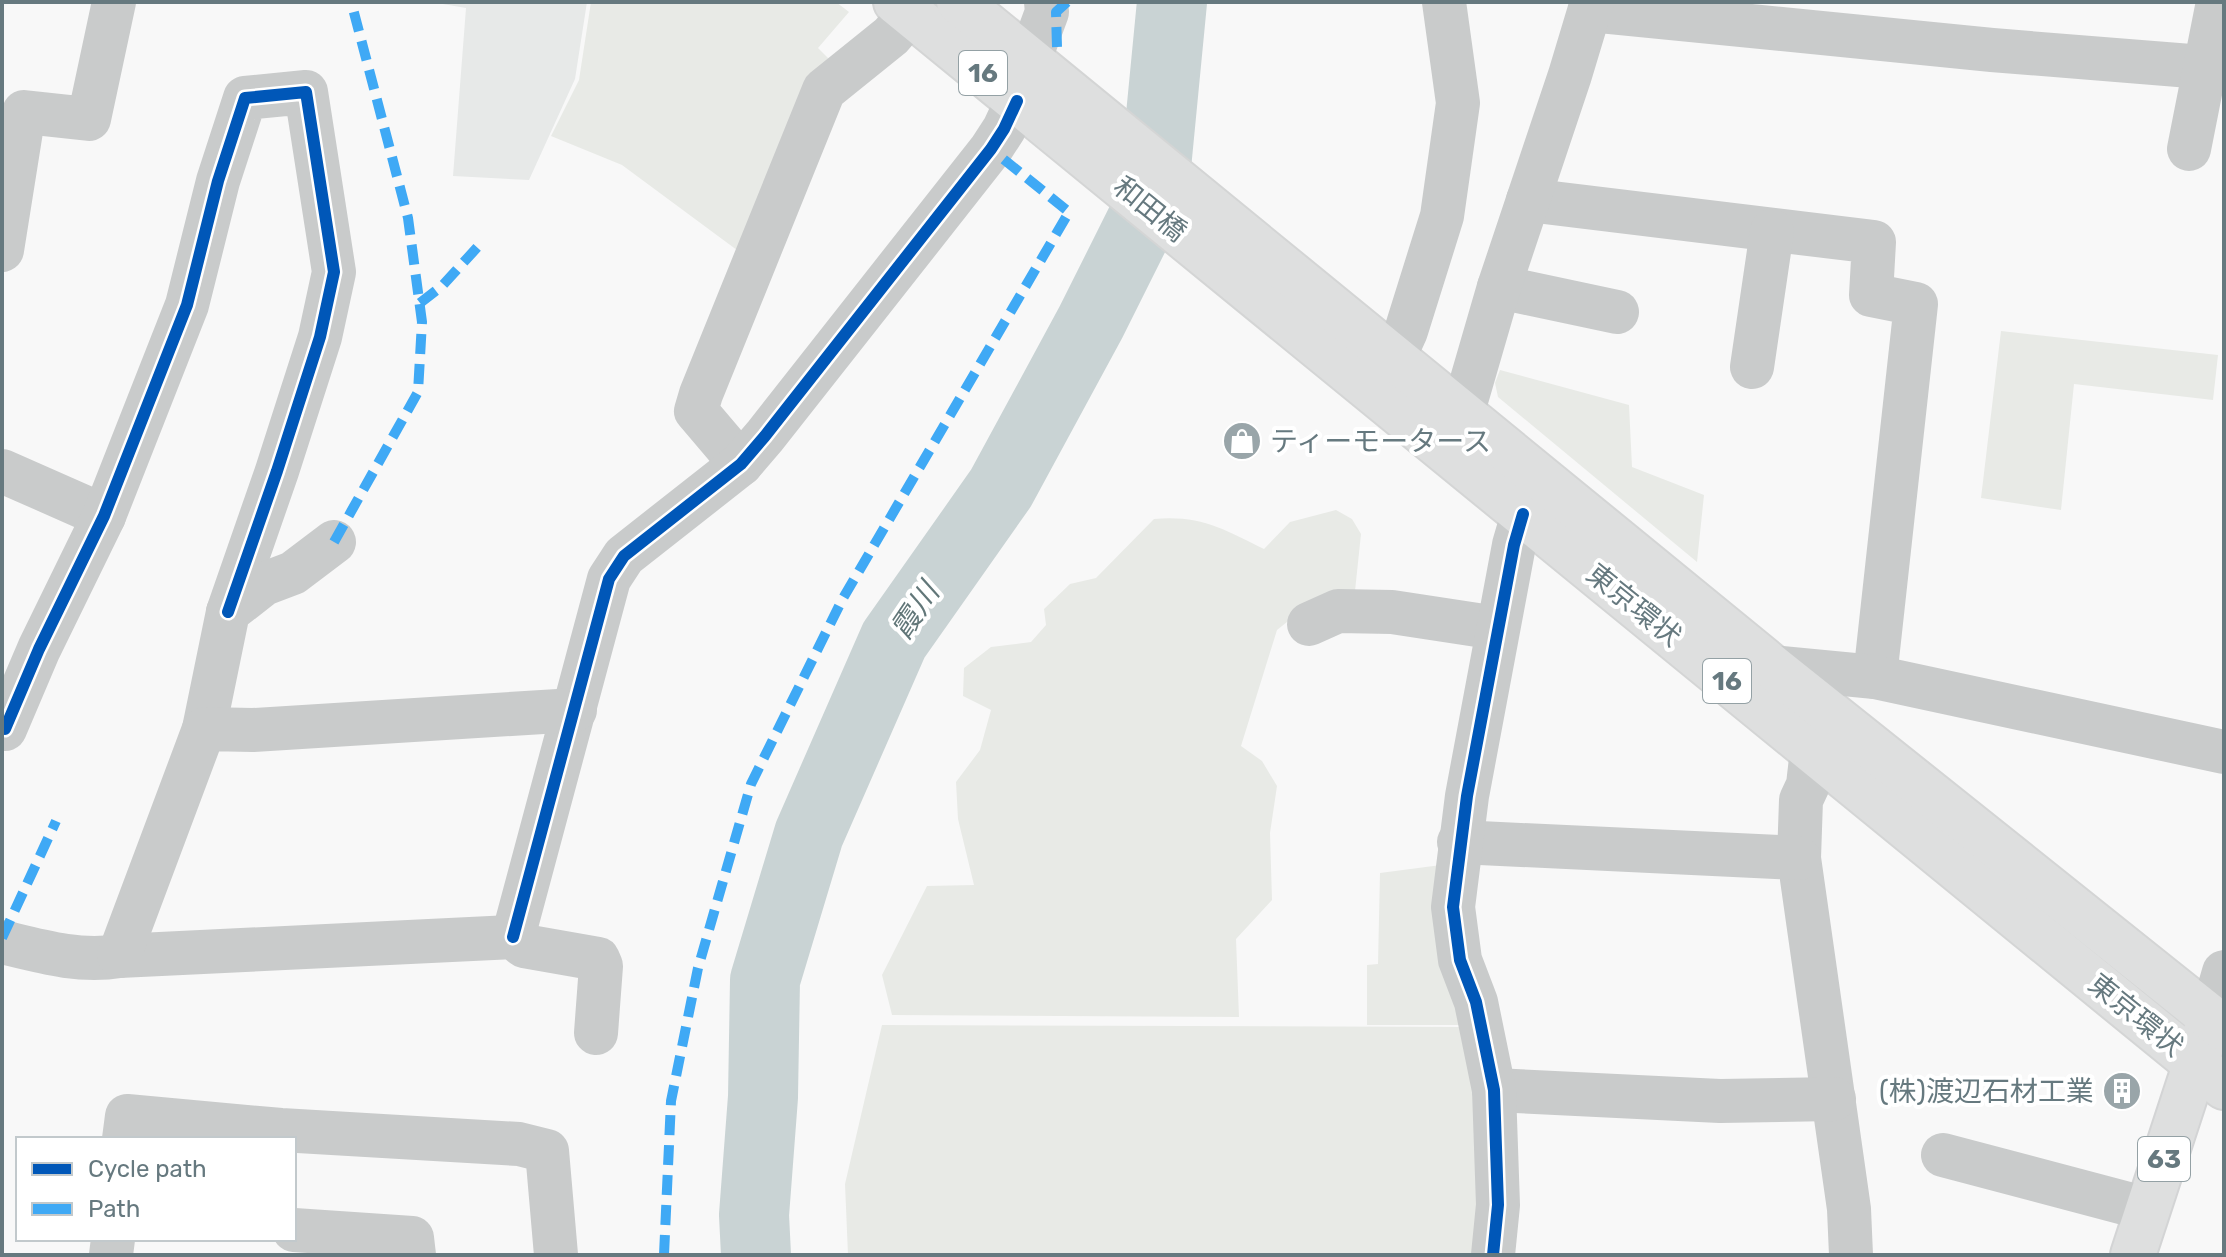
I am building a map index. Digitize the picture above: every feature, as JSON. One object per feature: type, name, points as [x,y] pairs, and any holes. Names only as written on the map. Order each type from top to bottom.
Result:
[{"type":"main road","name":"16","points":[[959,2],[1030,58],[1079,126]]},
{"type":"main road","name":"16","points":[[903,8],[1017,101],[1079,126]]},
{"type":"main road","name":"和田橋","points":[[1079,126],[1239,255]]},
{"type":"main road","name":"東京環状","points":[[1239,255],[1395,355],[1772,667],[2217,1023]]},
{"type":"main road","name":"東京環状","points":[[1239,255],[1523,514],[2210,1075]]},
{"type":"main road","name":"63","points":[[2133,1255],[2147,1209],[2210,1075],[2217,1023]]},
{"type":"street","points":[[2,250],[24,112],[89,119],[114,2]]},
{"type":"street","points":[[1030,58],[1044,23],[1046,2]]},
{"type":"street","points":[[1395,355],[1406,331],[1442,216],[1458,103],[1444,2]]},
{"type":"street","points":[[2189,149],[2218,2]]},
{"type":"street","points":[[1463,411],[1499,287],[1591,6],[1976,48],[2203,67]]},
{"type":"street","points":[[741,464],[696,411],[701,394],[824,90],[891,36],[903,8]]},
{"type":"street","points":[[5,729],[21,648],[104,516],[187,305],[218,181],[245,98],[306,92],[334,272],[320,337],[228,612],[204,729],[119,956]]},
{"type":"street","points":[[513,937],[609,579],[624,556],[741,464],[991,149],[1017,101]]},
{"type":"street","points":[[1528,200],[1874,242],[1871,295],[1916,304],[1875,677]]},
{"type":"street","points":[[1752,367],[1772,231]]},
{"type":"street","points":[[1499,287],[1617,312]]},
{"type":"street","points":[[2,471],[104,516]]},
{"type":"street","points":[[1493,1255],[1498,1205],[1494,1090],[1476,1002],[1460,960],[1453,907],[1459,842],[1497,628],[1523,514]]},
{"type":"street","points":[[228,612],[264,584],[293,573],[334,542]]},
{"type":"street","points":[[1309,624],[1338,611],[1392,612],[1497,628]]},
{"type":"street","points":[[1772,667],[1875,677],[2224,752]]},
{"type":"street","points":[[204,729],[253,730],[575,710]]},
{"type":"street","points":[[1812,750],[1808,785],[1801,800],[1799,858],[1849,1209],[1851,1255]]},
{"type":"street","points":[[1459,842],[1799,858]]},
{"type":"street","points":[[2,942],[50,954],[104,959],[513,937],[524,946],[598,959],[601,966],[596,1033]]},
{"type":"street","points":[[2217,1023],[2224,972]]},
{"type":"street","points":[[1494,1090],[1720,1101],[1834,1099]]},
{"type":"street","points":[[124,1137],[127,1116],[281,1135],[519,1144],[547,1151],[556,1255]]},
{"type":"street","points":[[1943,1155],[2147,1209]]},
{"type":"street","points":[[296,1230],[412,1238],[414,1255]]},
{"type":"shaded area","points":[[431,2],[587,2],[575,79],[529,180],[453,176],[466,8]]},
{"type":"shaded area","points":[[591,2],[836,2],[849,12],[818,48],[836,66],[745,256],[622,165],[551,136],[579,80]]},
{"type":"shaded area","points":[[2001,331],[2218,355],[2213,400],[2074,384],[2061,510],[1981,498]]},
{"type":"shaded area","points":[[1500,370],[1629,405],[1632,467],[1704,495],[1697,562],[1498,397],[1495,383]]},
{"type":"shaded area","points":[[1336,510],[1352,519],[1361,534],[1355,591],[1317,598],[1277,630],[1241,746],[1262,761],[1277,786],[1270,833],[1272,900],[1236,939],[1239,1017],[892,1015],[882,975],[927,886],[974,885],[958,819],[956,782],[980,750],[991,710],[963,696],[964,668],[991,647],[1031,642],[1046,625],[1044,609],[1070,584],[1096,578],[1154,519],[1199,521],[1264,549],[1290,522]]},
{"type":"shaded area","points":[[1441,865],[1464,1025],[1367,1025],[1367,965],[1378,964],[1380,873]]},
{"type":"shaded area","points":[[882,1025],[1465,1027],[1481,1104],[1485,1255],[848,1255],[845,1184]]},
{"type":"waterway","name":"霞川","points":[[756,1255],[754,1215],[763,1097],[765,980],[809,834],[894,640],[1001,488],[1091,322],[1153,198],[1172,2]]},
{"type":"marked path","points":[[1057,47],[1056,12],[1067,2]]},
{"type":"marked path","points":[[334,542],[418,392],[422,322],[408,218],[352,5]]},
{"type":"marked path","points":[[664,1255],[671,1101],[698,968],[751,784],[842,600],[1069,212],[991,149]]},
{"type":"marked path","points":[[420,303],[442,286],[483,241]]},
{"type":"marked path","points":[[2,938],[56,821]]},
{"type":"cycle path","points":[[5,729],[39,649],[104,516],[187,305],[218,181],[245,98],[306,92],[334,272],[320,337],[228,612]]},
{"type":"cycle path","points":[[513,937],[609,579],[624,556],[741,464],[765,436],[991,149],[1017,101]]},
{"type":"cycle path","points":[[1493,1255],[1498,1205],[1494,1090],[1476,1002],[1460,960],[1453,907],[1467,796],[1514,545],[1523,514]]},
{"type":"place","name":"ティーモータース","points":[[1242,441]]},
{"type":"place","name":"(株)渡辺石材工業","points":[[2122,1091]]}]
